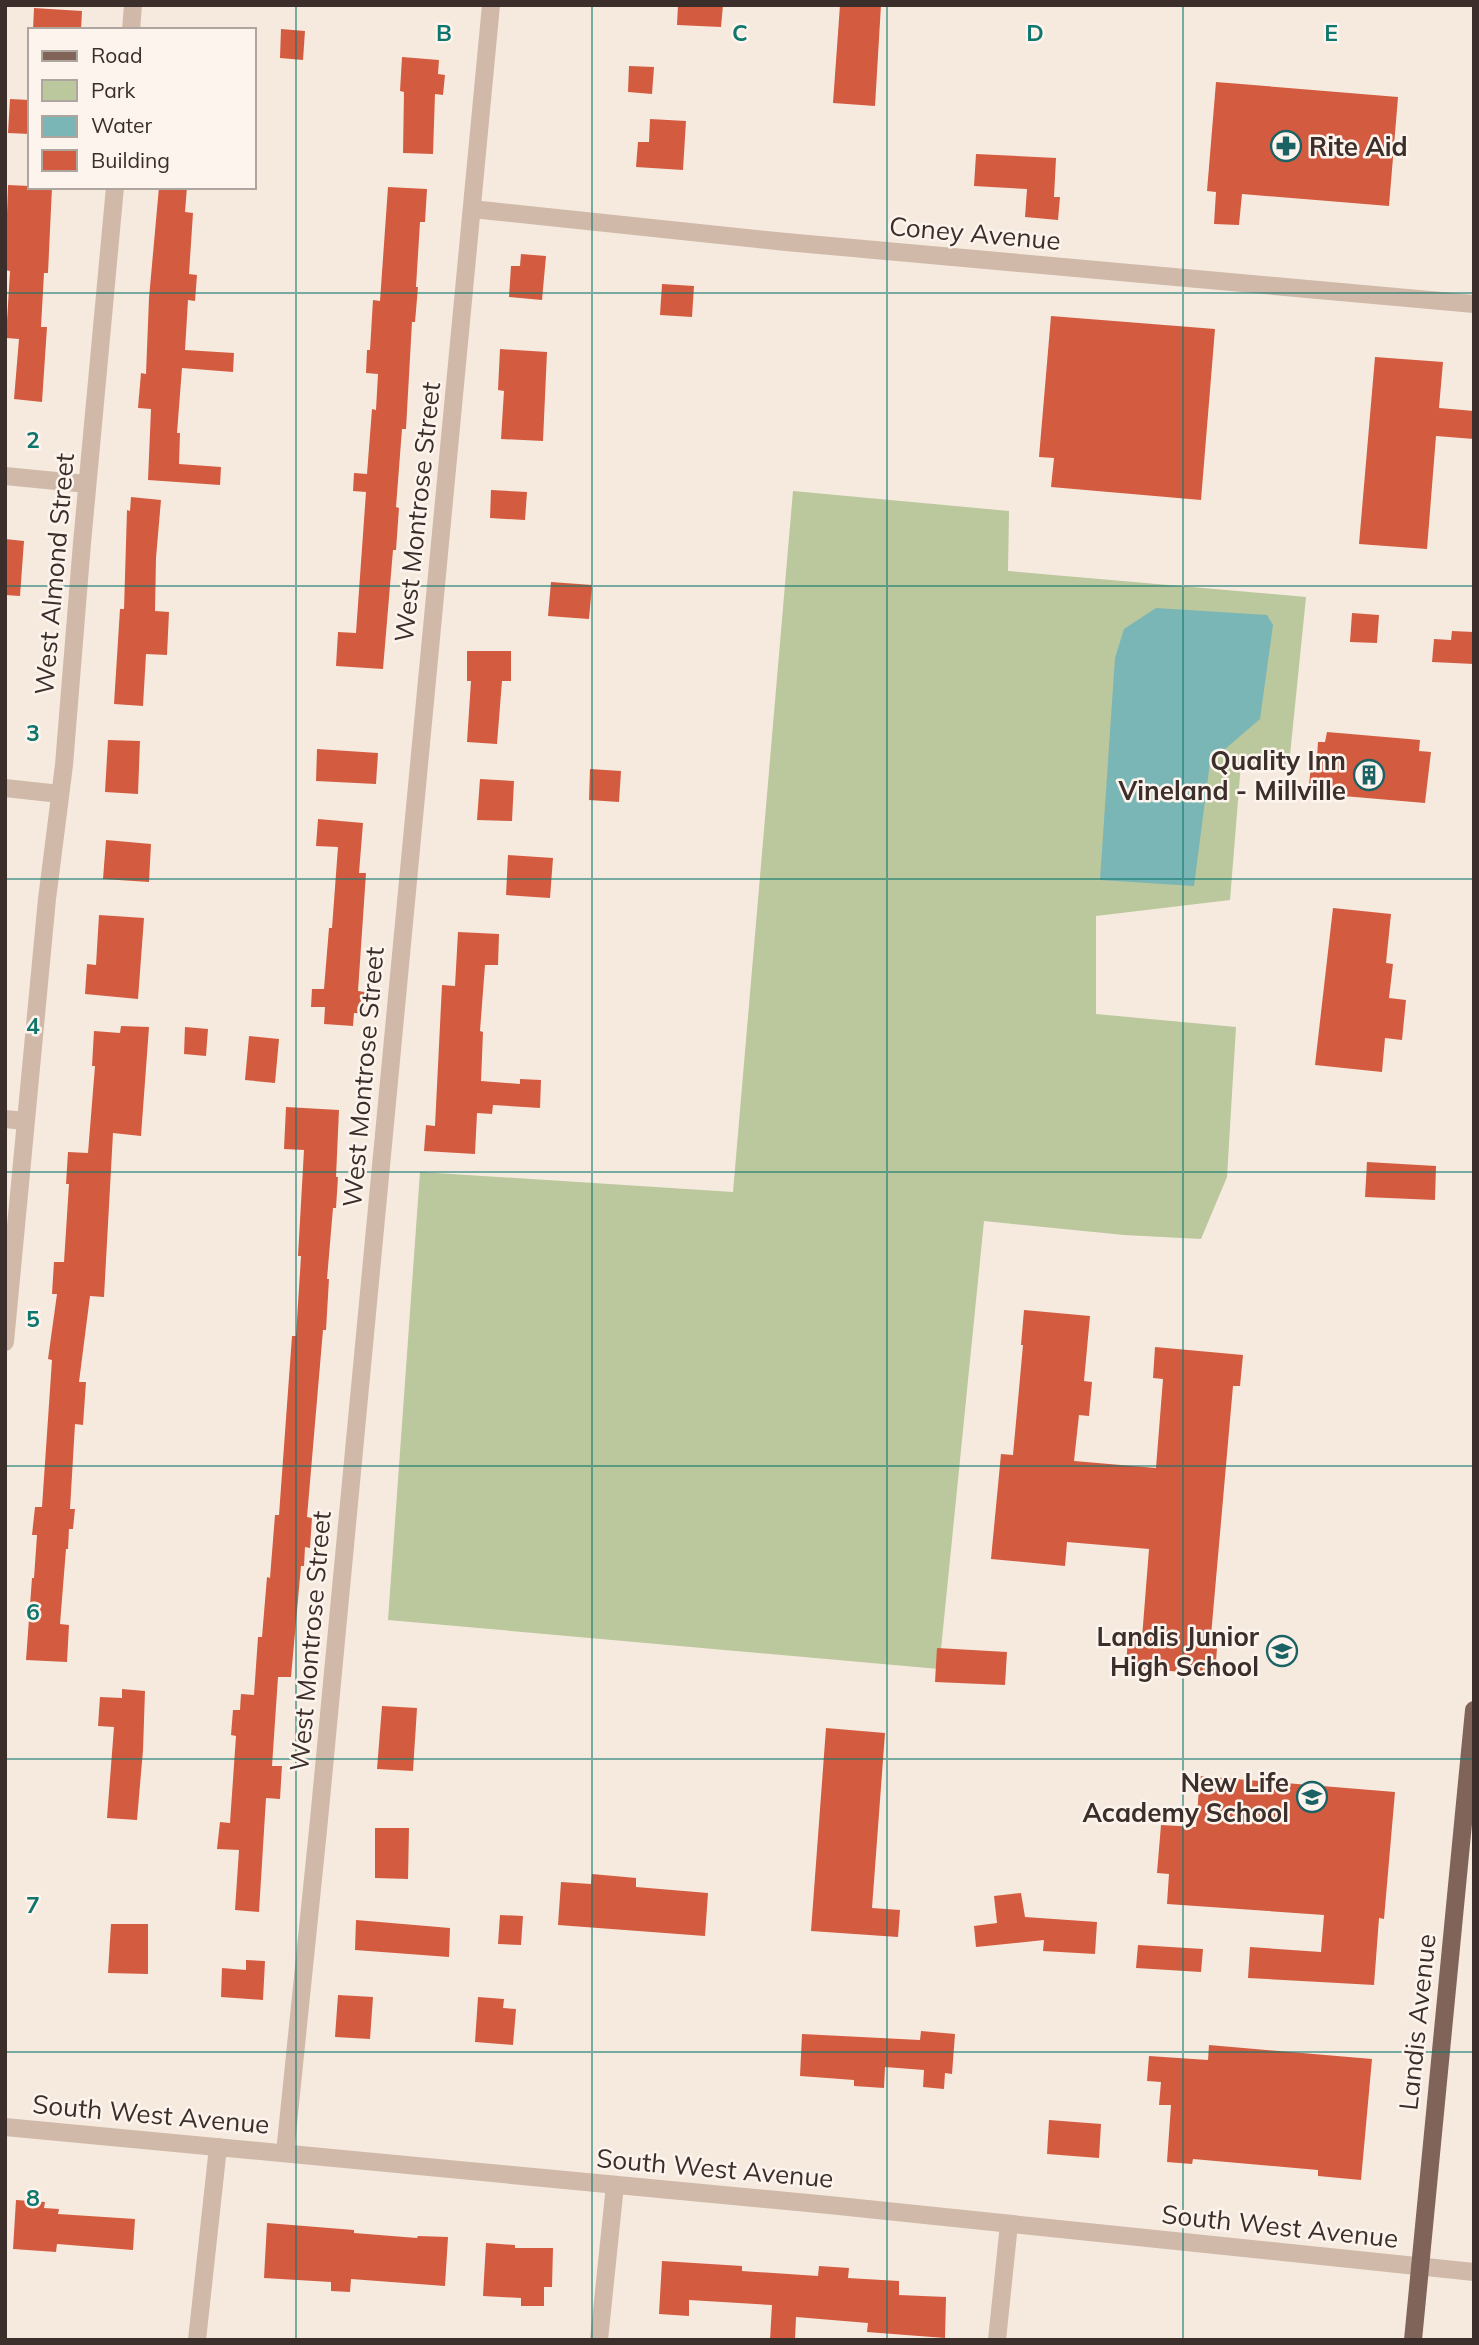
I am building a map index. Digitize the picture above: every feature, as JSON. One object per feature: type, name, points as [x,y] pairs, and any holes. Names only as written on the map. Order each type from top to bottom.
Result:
[{"type":"main road","name":"Landis Avenue","points":[[1413,2340],[1474,1710]]},
{"type":"street","points":[[131,28],[133,5]]},
{"type":"street","name":"West Montrose Street","points":[[285,2153],[491,5]]},
{"type":"street","name":"West Almond Street","points":[[5,1342],[47,899],[60,794],[115,189]]},
{"type":"street","name":"Coney Avenue","points":[[472,209],[786,242],[1474,304]]},
{"type":"street","points":[[5,476],[87,484]]},
{"type":"street","points":[[5,789],[60,794]]},
{"type":"street","points":[[5,1119],[25,1121]]},
{"type":"street","name":"South West Avenue","points":[[5,2127],[614,2185],[1474,2272]]},
{"type":"street","points":[[197,2340],[218,2147]]},
{"type":"street","points":[[599,2340],[614,2185]]},
{"type":"street","points":[[997,2340],[1009,2224]]},
{"type":"green space","points":[[793,491],[1009,511],[1008,571],[1306,597],[1289,765],[1241,763],[1230,900],[1096,916],[1096,1014],[1236,1027],[1227,1177],[1201,1239],[1124,1235],[984,1221],[939,1669],[388,1620],[420,1172],[733,1192]]},
{"type":"water","points":[[1156,608],[1267,615],[1273,625],[1260,719],[1210,762],[1194,886],[1100,880],[1115,658],[1124,629]]},
{"type":"building","points":[[678,5],[723,5],[721,27],[677,25]]},
{"type":"building","points":[[840,5],[881,5],[875,106],[833,103]]},
{"type":"building","points":[[34,8],[82,11],[81,28],[33,28]]},
{"type":"building","points":[[281,29],[305,31],[303,60],[280,58]]},
{"type":"building","points":[[402,57],[439,60],[438,74],[445,75],[443,95],[435,94],[433,154],[403,153],[404,92],[400,91]]},
{"type":"building","points":[[629,66],[654,67],[652,94],[628,92]]},
{"type":"building","name":"Rite Aid","points":[[1216,82],[1398,97],[1389,206],[1242,194],[1239,225],[1214,224],[1216,192],[1207,191]]},
{"type":"building","points":[[10,99],[28,100],[28,134],[8,133]]},
{"type":"building","points":[[650,119],[686,121],[683,170],[636,167],[638,142],[649,142]]},
{"type":"building","points":[[976,154],[1056,158],[1054,197],[1060,197],[1058,220],[1025,217],[1027,189],[974,186]]},
{"type":"building","points":[[8,185],[28,186],[28,189],[52,189],[48,273],[44,273],[41,327],[47,327],[42,402],[14,399],[19,339],[6,338],[10,271],[5,270]]},
{"type":"building","points":[[388,187],[427,189],[425,222],[420,222],[418,287],[415,322],[412,322],[406,429],[402,429],[396,507],[399,508],[396,550],[393,550],[383,669],[336,666],[338,632],[356,633],[366,492],[353,491],[354,473],[367,474],[372,409],[376,410],[378,374],[366,373],[367,350],[370,350],[373,300],[380,301]]},
{"type":"building","points":[[159,189],[187,189],[185,212],[193,213],[189,274],[197,275],[195,301],[188,300],[185,350],[234,353],[233,372],[182,368],[177,433],[180,433],[179,464],[221,467],[220,485],[148,480],[151,409],[138,408],[141,373],[146,374],[149,298]]},
{"type":"building","points":[[521,254],[546,256],[542,300],[509,297],[511,266],[520,266]]},
{"type":"building","points":[[662,284],[694,286],[692,317],[660,315]]},
{"type":"building","points":[[1051,316],[1215,329],[1201,500],[1051,487],[1054,458],[1039,457]]},
{"type":"building","points":[[500,349],[547,352],[543,441],[501,439],[504,391],[498,390]]},
{"type":"building","points":[[1375,357],[1443,362],[1439,408],[1474,411],[1474,439],[1436,436],[1427,549],[1359,544]]},
{"type":"building","points":[[491,490],[527,492],[525,520],[490,518]]},
{"type":"building","points":[[131,497],[161,500],[155,611],[169,612],[167,655],[146,654],[143,706],[114,704],[120,609],[124,609],[127,510],[130,511]]},
{"type":"building","points":[[5,539],[24,541],[20,596],[5,595]]},
{"type":"building","points":[[551,582],[592,585],[589,619],[548,616]]},
{"type":"building","points":[[1352,613],[1379,615],[1377,643],[1350,642]]},
{"type":"building","points":[[1452,631],[1474,632],[1474,664],[1432,662],[1434,639],[1451,640]]},
{"type":"building","points":[[467,651],[511,651],[511,681],[502,681],[497,744],[467,742],[471,681],[467,681]]},
{"type":"building","name":"Quality Inn Vineland - Millville","points":[[1327,732],[1420,740],[1419,751],[1431,752],[1425,803],[1308,793],[1312,758],[1317,758],[1318,742],[1325,742]]},
{"type":"building","points":[[108,740],[140,741],[138,794],[105,792]]},
{"type":"building","points":[[317,749],[378,753],[376,784],[316,781]]},
{"type":"building","points":[[590,769],[621,771],[619,802],[589,800]]},
{"type":"building","points":[[480,779],[514,781],[512,821],[477,820]]},
{"type":"building","points":[[318,819],[363,823],[359,873],[366,873],[358,991],[365,992],[364,1014],[354,1013],[353,1026],[324,1024],[325,1007],[311,1007],[312,989],[324,989],[338,847],[316,846]]},
{"type":"building","points":[[106,840],[151,844],[149,882],[103,879]]},
{"type":"building","points":[[508,855],[553,858],[550,898],[506,895]]},
{"type":"building","points":[[1333,908],[1391,914],[1386,963],[1393,964],[1389,998],[1406,1000],[1402,1040],[1385,1038],[1382,1072],[1315,1065]]},
{"type":"building","points":[[99,915],[144,918],[138,999],[85,994],[87,964],[96,965]]},
{"type":"building","points":[[458,932],[499,934],[498,965],[485,965],[480,1031],[483,1032],[481,1081],[520,1084],[520,1079],[541,1080],[540,1108],[493,1105],[492,1114],[477,1113],[475,1154],[424,1151],[426,1125],[435,1126],[442,985],[455,986]]},
{"type":"building","points":[[121,1026],[149,1027],[141,1136],[113,1133],[104,1297],[90,1296],[79,1382],[86,1382],[83,1425],[75,1424],[70,1509],[75,1509],[73,1529],[69,1529],[66,1549],[60,1624],[69,1625],[67,1662],[26,1660],[37,1535],[32,1535],[35,1507],[42,1507],[52,1360],[48,1359],[57,1294],[52,1294],[54,1262],[64,1262],[69,1184],[66,1184],[68,1152],[88,1153],[95,1066],[92,1066],[94,1031],[120,1033]]},
{"type":"building","points":[[185,1027],[208,1029],[206,1056],[184,1054]]},
{"type":"building","points":[[249,1036],[279,1039],[275,1083],[245,1080]]},
{"type":"building","points":[[286,1107],[339,1110],[338,1177],[336,1208],[333,1208],[326,1330],[323,1330],[307,1517],[312,1518],[310,1548],[305,1547],[304,1566],[301,1566],[291,1677],[278,1677],[272,1766],[282,1766],[280,1799],[266,1798],[259,1912],[235,1910],[239,1850],[217,1849],[220,1822],[230,1823],[236,1736],[231,1735],[233,1710],[240,1710],[241,1694],[254,1695],[258,1637],[262,1637],[275,1515],[279,1515],[292,1336],[296,1336],[304,1150],[284,1149]]},
{"type":"building","points":[[1367,1162],[1436,1166],[1435,1200],[1365,1197]]},
{"type":"building","points":[[1024,1310],[1090,1316],[1084,1381],[1092,1382],[1089,1416],[1079,1415],[1074,1461],[1156,1468],[1163,1379],[1153,1378],[1155,1347],[1243,1355],[1240,1386],[1233,1386],[1210,1647],[1217,1648],[1215,1675],[1126,1667],[1128,1637],[1142,1638],[1149,1549],[1067,1542],[1065,1566],[991,1559],[1001,1454],[1013,1455]]},
{"type":"building","points":[[937,1648],[1007,1652],[1005,1685],[935,1682]]},
{"type":"building","points":[[122,1689],[145,1691],[137,1820],[107,1818],[114,1727],[98,1726],[100,1697],[122,1698]]},
{"type":"building","points":[[382,1706],[417,1708],[413,1771],[377,1769]]},
{"type":"building","points":[[826,1728],[885,1733],[872,1908],[900,1910],[898,1937],[811,1931]]},
{"type":"building","points":[[1200,1776],[1395,1792],[1384,1919],[1379,1918],[1374,1985],[1248,1978],[1250,1947],[1321,1952],[1324,1915],[1167,1904],[1169,1874],[1157,1873],[1161,1825],[1196,1827]]},
{"type":"building","points":[[375,1828],[409,1828],[408,1879],[375,1878]]},
{"type":"building","points":[[592,1874],[636,1878],[636,1887],[708,1893],[705,1936],[558,1925],[561,1882],[591,1884]]},
{"type":"building","points":[[1021,1893],[1025,1917],[1097,1922],[1095,1954],[1043,1951],[1044,1940],[976,1947],[974,1926],[997,1923],[994,1896]]},
{"type":"building","points":[[500,1915],[523,1916],[521,1945],[498,1944]]},
{"type":"building","points":[[356,1920],[450,1928],[449,1957],[355,1950]]},
{"type":"building","points":[[111,1924],[148,1924],[148,1974],[108,1973]]},
{"type":"building","points":[[1138,1945],[1203,1949],[1201,1972],[1136,1968]]},
{"type":"building","points":[[246,1960],[265,1961],[263,2000],[221,1997],[222,1968],[246,1970]]},
{"type":"building","points":[[338,1995],[373,1997],[370,2039],[335,2037]]},
{"type":"building","points":[[478,1997],[504,1999],[503,2008],[516,2009],[513,2045],[475,2042]]},
{"type":"building","points":[[921,2031],[955,2034],[952,2074],[945,2073],[944,2089],[923,2087],[924,2070],[885,2067],[884,2088],[854,2086],[854,2080],[800,2076],[802,2034],[920,2040]]},
{"type":"building","points":[[1209,2045],[1372,2059],[1361,2180],[1318,2176],[1318,2170],[1193,2159],[1192,2164],[1167,2162],[1171,2105],[1159,2105],[1161,2082],[1147,2081],[1149,2056],[1208,2060]]},
{"type":"building","points":[[1049,2120],[1101,2124],[1099,2158],[1047,2154]]},
{"type":"building","points":[[16,2200],[45,2202],[44,2208],[59,2209],[58,2214],[135,2219],[133,2250],[57,2244],[56,2252],[13,2249]]},
{"type":"building","points":[[267,2223],[417,2238],[448,2237],[445,2286],[351,2279],[350,2292],[331,2291],[331,2282],[264,2278]]},
{"type":"building","points":[[486,2243],[515,2245],[515,2248],[553,2248],[552,2287],[544,2287],[544,2306],[521,2306],[521,2298],[483,2296]]},
{"type":"building","points":[[662,2261],[742,2266],[742,2271],[818,2276],[819,2266],[849,2268],[848,2278],[899,2281],[899,2295],[946,2297],[945,2338],[867,2332],[868,2323],[796,2317],[795,2340],[770,2340],[772,2305],[689,2300],[689,2316],[659,2314]]},
{"type":"place","name":"Rite Aid","points":[[1286,146]]},
{"type":"place","name":"Quality Inn Vineland - Millville","points":[[1369,775]]},
{"type":"place","name":"Landis Junior High School","points":[[1282,1651]]},
{"type":"place","name":"New Life Academy School","points":[[1312,1797]]}]
